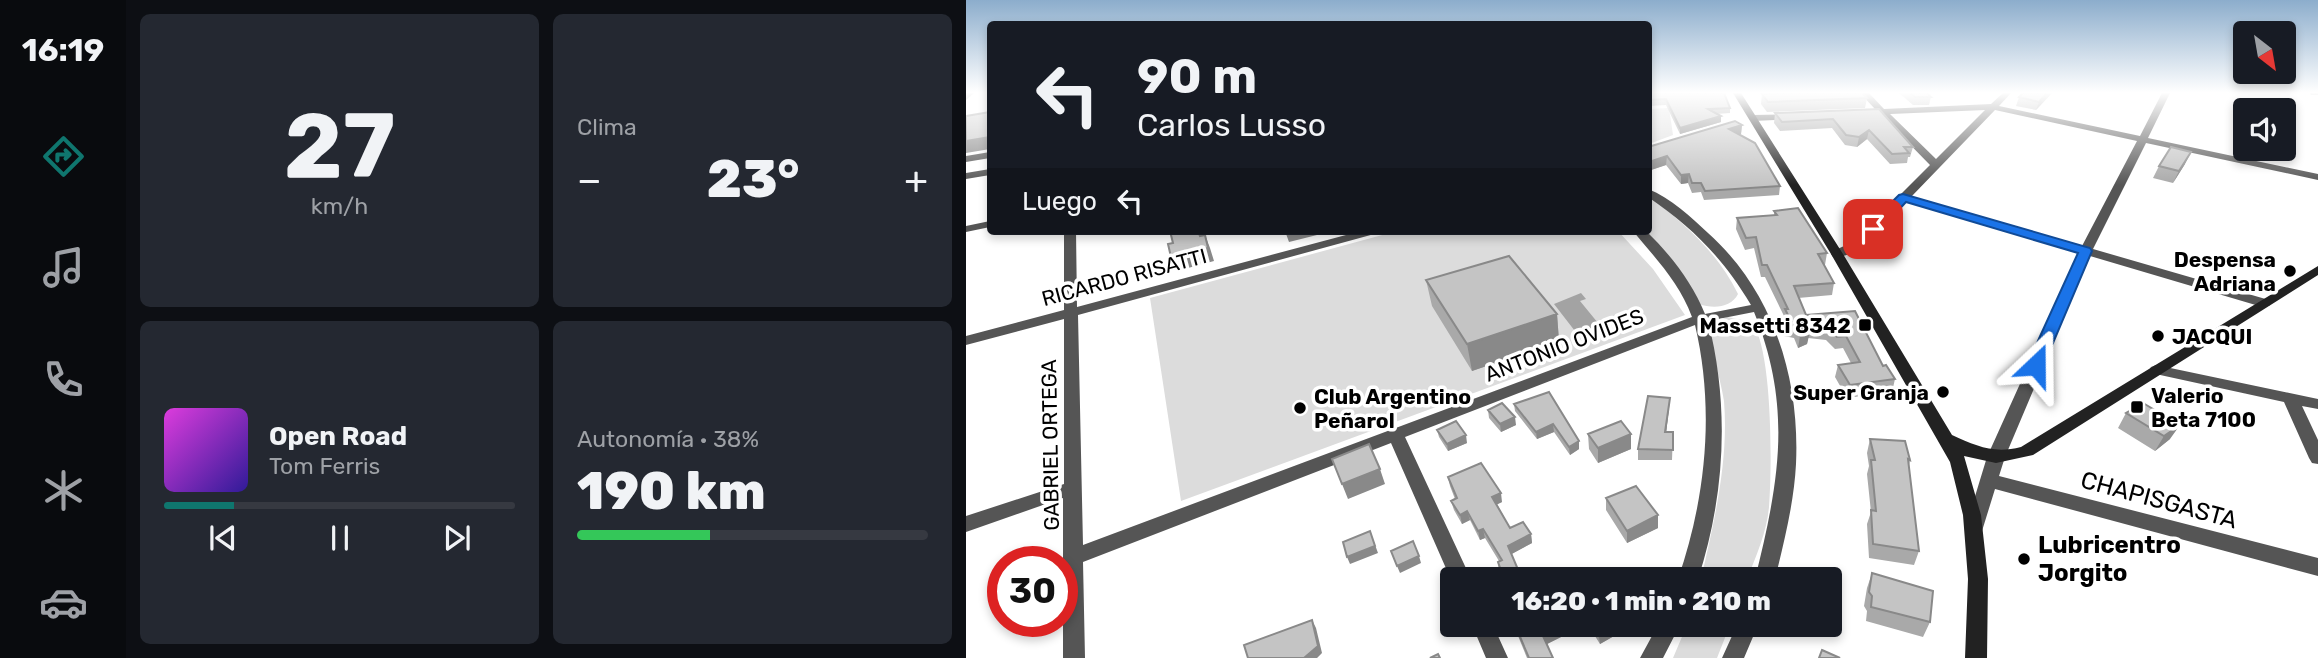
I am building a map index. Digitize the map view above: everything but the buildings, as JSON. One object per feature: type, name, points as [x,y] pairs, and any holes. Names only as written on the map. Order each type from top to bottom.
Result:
[{"type":"main road","points":[[1749,124],[1837,254],[1959,462],[1965,479],[1978,579],[1976,658]]},
{"type":"main road","points":[[1947,439],[1976,454],[2005,458],[2027,451],[2318,270]]},
{"type":"street","points":[[1895,124],[1936,165]]},
{"type":"street","points":[[1837,254],[1857,245],[1977,124]]},
{"type":"street","points":[[2072,124],[2318,177]]},
{"type":"street","points":[[1973,532],[1996,457],[2085,251],[2152,124]]},
{"type":"street","points":[[966,159],[987,156]]},
{"type":"street","points":[[966,176],[987,172]]},
{"type":"street","points":[[1652,194],[1683,213],[1715,243],[1741,276],[1759,307],[1781,366],[1788,422],[1787,465],[1768,567]]},
{"type":"street","points":[[1903,198],[2264,303]]},
{"type":"street","points":[[966,229],[987,225]]},
{"type":"street","name":"GABRIEL ORTEGA","points":[[1070,235],[1074,546]]},
{"type":"street","name":"RICARDO RISATTI","points":[[966,341],[1359,235]]},
{"type":"street","points":[[1642,235],[1675,274],[1699,319],[1710,368],[1715,423],[1706,503],[1691,567]]},
{"type":"street","name":"ANTONIO OVIDES","points":[[1078,555],[1699,319],[1759,307]]},
{"type":"street","points":[[2156,370],[2318,404]]},
{"type":"street","points":[[2290,398],[2318,458]]},
{"type":"street","points":[[1395,433],[1456,567]]},
{"type":"street","name":"CHAPISGASTA","points":[[1988,480],[2318,567]]},
{"type":"street","points":[[966,524],[1072,488]]},
{"type":"street","name":"GABRIEL ORTEGA","points":[[1074,637],[1074,658]]},
{"type":"street","points":[[1487,637],[1497,658]]},
{"type":"street","points":[[1651,658],[1662,637]]},
{"type":"street","points":[[1733,658],[1742,637]]},
{"type":"shaded area","points":[[1652,124],[1671,124],[1673,135],[1652,143]]},
{"type":"shaded area","points":[[1652,198],[1710,252],[1738,294],[1726,305],[1710,307],[1699,304],[1649,235],[1652,235]]},
{"type":"shaded area","name":"Club Argentino Peñarol","points":[[1382,235],[1622,235],[1653,269],[1685,315],[1181,501],[1150,298]]},
{"type":"shaded area","points":[[1581,293],[1586,299],[1580,301],[1598,323],[1604,325],[1578,335],[1554,304]]},
{"type":"shaded area","points":[[1727,317],[1752,322],[1764,358],[1770,411],[1769,507],[1764,535],[1752,567],[1704,567],[1719,491],[1725,424],[1724,401],[1713,348],[1714,322]]},
{"type":"shaded area","points":[[1682,637],[1725,637],[1717,658],[1673,658]]},
{"type":"place","name":"Despensa Adriana","points":[[2290,271]]},
{"type":"place","name":"Massetti 8342","points":[[1865,325]]},
{"type":"place","name":"JACQUI","points":[[2158,336]]},
{"type":"place","name":"Super Granja","points":[[1943,392]]},
{"type":"place","name":"Valerio Beta 7100","points":[[2137,407]]},
{"type":"place","name":"Club Argentino Peñarol","points":[[1300,408]]},
{"type":"place","name":"Lubricentro Jorgito","points":[[2024,559]]},
{"type":"route","points":[[1873,229],[1903,198],[2085,251],[2036,365]]}]
